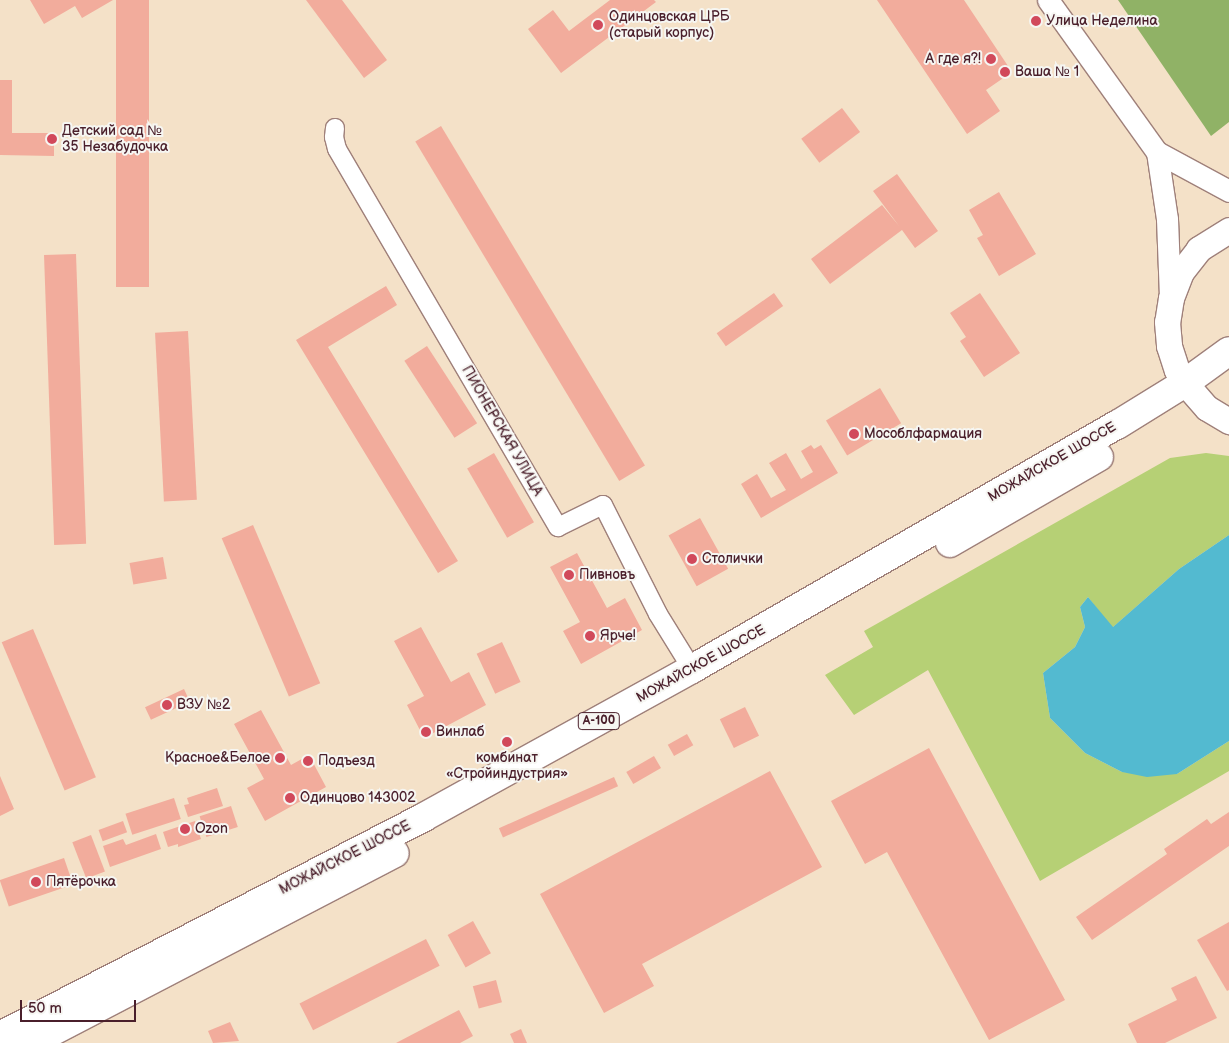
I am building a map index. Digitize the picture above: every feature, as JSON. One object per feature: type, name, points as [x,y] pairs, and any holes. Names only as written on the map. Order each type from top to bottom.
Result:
[{"type":"main road","points":[[1229,230],[1199,249],[1181,272],[1170,298],[1167,322],[1169,346],[1177,370],[1190,389],[1207,408],[1229,421]]},
{"type":"main road","name":"МОЖАЙСКОЕ ШОССЕ","points":[[30,1043],[454,822],[1056,483],[1190,389],[1229,351]]},
{"type":"main road","name":"МОЖАЙСКОЕ ШОССЕ","points":[[0,1036],[424,817],[692,670],[1117,425],[1229,370]]},
{"type":"street","points":[[1048,0],[1158,152],[1229,191]]},
{"type":"street","name":"ПИОНЕРСКАЯ УЛИЦА","points":[[335,128],[334,137],[337,148],[558,527],[603,505],[658,614],[692,670]]},
{"type":"street","points":[[1158,152],[1167,219],[1170,298]]},
{"type":"green space","points":[[1118,0],[1229,0],[1229,122],[1211,136]]},
{"type":"green space","points":[[1206,453],[1229,456],[1229,535],[1179,569],[1112,628],[1088,597],[1080,607],[1085,627],[1075,647],[1043,673],[1050,718],[1085,753],[1122,772],[1177,774],[1229,741],[1229,771],[1040,881],[928,670],[854,715],[825,675],[873,647],[864,631],[1170,458]]},
{"type":"water","points":[[1229,535],[1229,741],[1177,774],[1147,777],[1122,772],[1085,753],[1050,718],[1043,673],[1075,647],[1085,627],[1080,607],[1088,597],[1113,627],[1179,569]]},
{"type":"building","points":[[30,0],[113,0],[82,18],[75,6],[44,24]]},
{"type":"building","points":[[116,0],[149,0],[149,287],[116,287]]},
{"type":"building","points":[[306,0],[342,0],[387,60],[364,78]]},
{"type":"building","points":[[610,0],[654,0],[656,2],[561,73],[528,29],[553,10],[569,31]]},
{"type":"building","points":[[877,0],[964,0],[1012,72],[986,90],[1000,111],[967,134]]},
{"type":"building","points":[[0,80],[12,80],[12,133],[54,133],[54,156],[0,155]]},
{"type":"building","points":[[842,108],[860,132],[819,163],[801,139]]},
{"type":"building","points":[[441,126],[645,465],[619,481],[415,141]]},
{"type":"building","points":[[897,174],[938,231],[915,248],[902,230],[830,284],[811,259],[882,205],[899,226],[873,191]]},
{"type":"building","points":[[999,192],[1036,254],[999,276],[977,238],[983,235],[969,210]]},
{"type":"building","points":[[76,254],[86,544],[54,545],[44,255]]},
{"type":"building","points":[[386,286],[397,305],[328,347],[458,561],[438,573],[296,340]]},
{"type":"building","points":[[774,293],[783,306],[726,346],[717,333]]},
{"type":"building","points":[[980,293],[1020,353],[984,377],[960,341],[966,337],[950,313]]},
{"type":"building","points":[[188,331],[197,500],[164,501],[155,333]]},
{"type":"building","points":[[427,346],[477,423],[454,438],[404,361]]},
{"type":"building","points":[[880,388],[901,423],[847,456],[826,420]]},
{"type":"building","points":[[811,445],[814,449],[821,445],[838,473],[761,518],[741,484],[757,474],[771,498],[786,490],[769,463],[786,453],[801,479],[813,472],[801,451]]},
{"type":"building","points":[[494,453],[534,522],[507,538],[467,468]]},
{"type":"building","points":[[700,518],[728,569],[697,586],[669,535]]},
{"type":"building","points":[[253,525],[320,683],[289,697],[222,538]]},
{"type":"building","points":[[577,553],[607,608],[625,598],[642,630],[581,664],[563,631],[580,622],[550,567]]},
{"type":"building","points":[[163,557],[167,579],[133,585],[130,563]]},
{"type":"building","points":[[421,627],[451,682],[469,672],[486,705],[424,738],[407,705],[424,696],[394,641]]},
{"type":"building","points":[[33,629],[96,777],[65,790],[2,642]]},
{"type":"building","points":[[502,642],[521,682],[495,694],[477,654]]},
{"type":"building","name":"ВЗУ №2","points":[[184,689],[190,702],[151,720],[145,707]]},
{"type":"building","points":[[745,707],[759,736],[734,748],[720,719]]},
{"type":"building","points":[[261,710],[291,765],[309,755],[326,787],[265,821],[247,788],[264,779],[234,724]]},
{"type":"building","points":[[687,734],[693,745],[674,756],[668,745]]},
{"type":"building","points":[[929,748],[1065,1000],[989,1040],[887,852],[865,864],[831,801]]},
{"type":"building","points":[[654,756],[661,768],[633,784],[626,772]]},
{"type":"building","points":[[770,771],[822,867],[642,964],[654,986],[604,1013],[540,894]]},
{"type":"building","points":[[0,776],[14,809],[0,816]]},
{"type":"building","points":[[614,777],[618,786],[503,837],[499,828]]},
{"type":"building","points":[[217,788],[223,806],[188,817],[184,805],[189,804],[187,798]]},
{"type":"building","points":[[174,798],[181,819],[132,835],[125,814]]},
{"type":"building","points":[[231,806],[238,827],[206,837],[200,816]]},
{"type":"building","points":[[1229,812],[1229,846],[1092,940],[1076,917],[1167,854],[1164,849],[1207,819],[1211,824]]},
{"type":"building","points":[[123,821],[127,832],[103,841],[99,830]]},
{"type":"building","points":[[195,821],[201,839],[178,847],[178,844],[168,847],[163,832]]},
{"type":"building","points":[[156,834],[161,849],[110,867],[103,846],[123,839],[126,845]]},
{"type":"building","points":[[91,835],[105,871],[86,879],[72,842]]},
{"type":"building","name":"Пятёрочка","points":[[64,858],[73,884],[9,907],[0,880]]},
{"type":"building","points":[[473,921],[491,953],[466,967],[448,935]]},
{"type":"building","points":[[1229,922],[1229,990],[1227,991],[1197,940]]},
{"type":"building","points":[[426,939],[440,966],[313,1030],[299,1003]]},
{"type":"building","points":[[1196,976],[1217,1018],[1165,1043],[1137,1043],[1128,1024],[1177,1000],[1171,988]]},
{"type":"building","points":[[496,980],[502,1002],[479,1008],[473,986]]},
{"type":"building","points":[[459,1010],[473,1036],[460,1043],[396,1043]]},
{"type":"building","points":[[230,1022],[239,1041],[213,1043],[208,1031]]},
{"type":"building","points":[[521,1029],[527,1043],[514,1043],[510,1034]]},
{"type":"place","name":"Улица Неделина","points":[[1036,21]]},
{"type":"place","name":"Одинцовская ЦРБ (старый корпус)","points":[[598,25]]},
{"type":"place","name":"А где я?!","points":[[991,59]]},
{"type":"place","name":"Ваша № 1","points":[[1005,72]]},
{"type":"place","name":"Детский сад № 35 Незабудочка","points":[[52,139]]},
{"type":"place","name":"Мособлфармация","points":[[854,434]]},
{"type":"place","name":"Столички","points":[[692,559]]},
{"type":"place","name":"Пивновъ","points":[[569,575]]},
{"type":"place","name":"Ярче!","points":[[590,636]]},
{"type":"place","name":"ВЗУ №2","points":[[167,705]]},
{"type":"place","name":"Винлаб","points":[[426,732]]},
{"type":"place","name":"комбинат «Стройиндустрия»","points":[[507,742]]},
{"type":"place","name":"Красное&Белое","points":[[280,758]]},
{"type":"place","name":"Подъезд","points":[[308,761]]},
{"type":"place","name":"Одинцово 143002","points":[[290,798]]},
{"type":"place","name":"Ozon","points":[[185,829]]},
{"type":"place","name":"Пятёрочка","points":[[36,882]]}]
